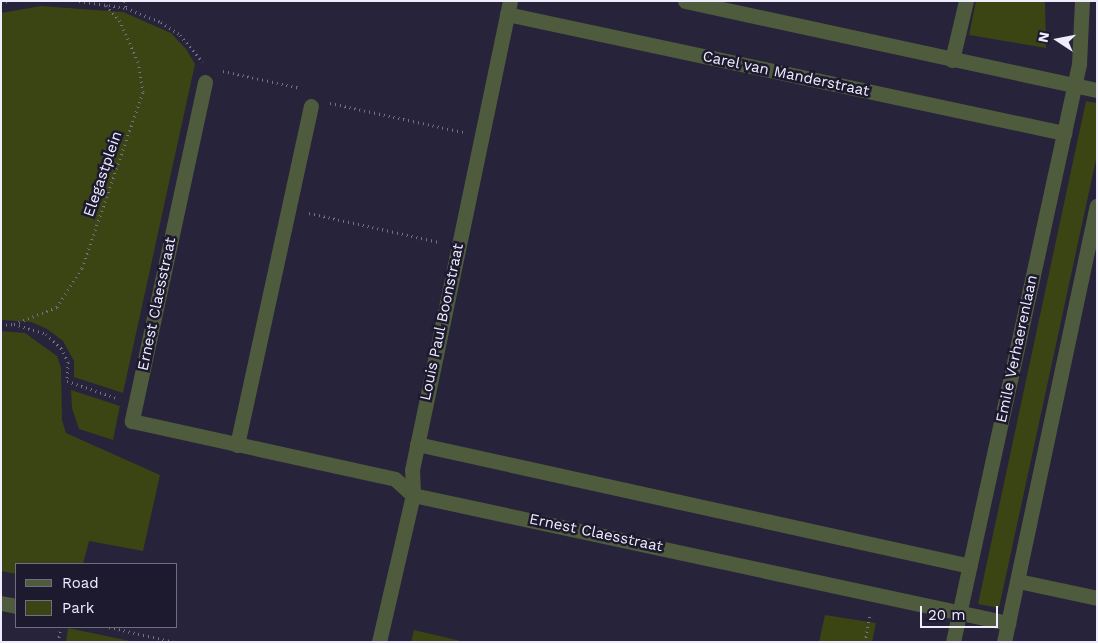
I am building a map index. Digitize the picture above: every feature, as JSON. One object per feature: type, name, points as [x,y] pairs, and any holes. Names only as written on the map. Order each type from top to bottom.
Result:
[{"type":"street","points":[[685,1],[1097,90]]},
{"type":"street","points":[[952,60],[966,1]]},
{"type":"street","name":"Emile Verhaerenlaan","points":[[952,642],[1074,86],[1082,34],[1082,1]]},
{"type":"street","name":"Carel van Manderstraat","points":[[509,8],[1064,133]]},
{"type":"street","name":"Louis Paul Boonstraat","points":[[379,642],[413,495],[412,470],[417,444],[509,8]]},
{"type":"street","name":"Ernest Claesstraat","points":[[206,75],[132,421],[395,479],[413,495],[959,612]]},
{"type":"street","points":[[237,445],[312,103]]},
{"type":"street","points":[[1004,642],[1097,206]]},
{"type":"street","points":[[417,444],[970,566]]},
{"type":"street","points":[[1018,581],[1097,598]]},
{"type":"street","points":[[1,603],[15,606]]},
{"type":"street","points":[[959,612],[1008,623]]},
{"type":"path","points":[[1,3],[8,1]]},
{"type":"path","points":[[79,1],[126,8],[161,22],[180,35],[206,75]]},
{"type":"path","points":[[125,1],[126,8]]},
{"type":"path","name":"Elegastplein","points":[[1,325],[14,324],[57,307],[82,268],[143,92],[138,62],[120,21],[106,5]]},
{"type":"path","points":[[218,70],[314,91],[312,103],[481,136]]},
{"type":"path","points":[[288,208],[458,246]]},
{"type":"path","name":"Elegastplein","points":[[14,324],[46,334],[60,348],[68,362],[67,381],[136,405]]},
{"type":"path","points":[[865,642],[874,594]]},
{"type":"path","points":[[58,642],[61,628]]},
{"type":"path","points":[[113,628],[174,642]]},
{"type":"green space","points":[[976,1],[1045,1],[1046,48],[969,35]]},
{"type":"green space","points":[[41,6],[123,12],[171,33],[186,49],[195,64],[123,393],[74,377],[74,361],[63,341],[47,329],[31,322],[1,320],[1,13]]},
{"type":"green space","points":[[1086,101],[1097,103],[1097,155],[999,608],[978,604]]},
{"type":"green space","points":[[1,331],[25,333],[57,356],[61,368],[62,420],[66,433],[160,475],[143,551],[89,541],[83,563],[15,563],[15,574],[1,571]]},
{"type":"green space","points":[[71,390],[120,406],[113,440],[79,429],[72,408]]},
{"type":"green space","points":[[825,615],[876,623],[872,642],[819,642]]},
{"type":"green space","points":[[68,628],[135,642],[66,642]]},
{"type":"green space","points":[[414,630],[465,642],[411,642]]}]
